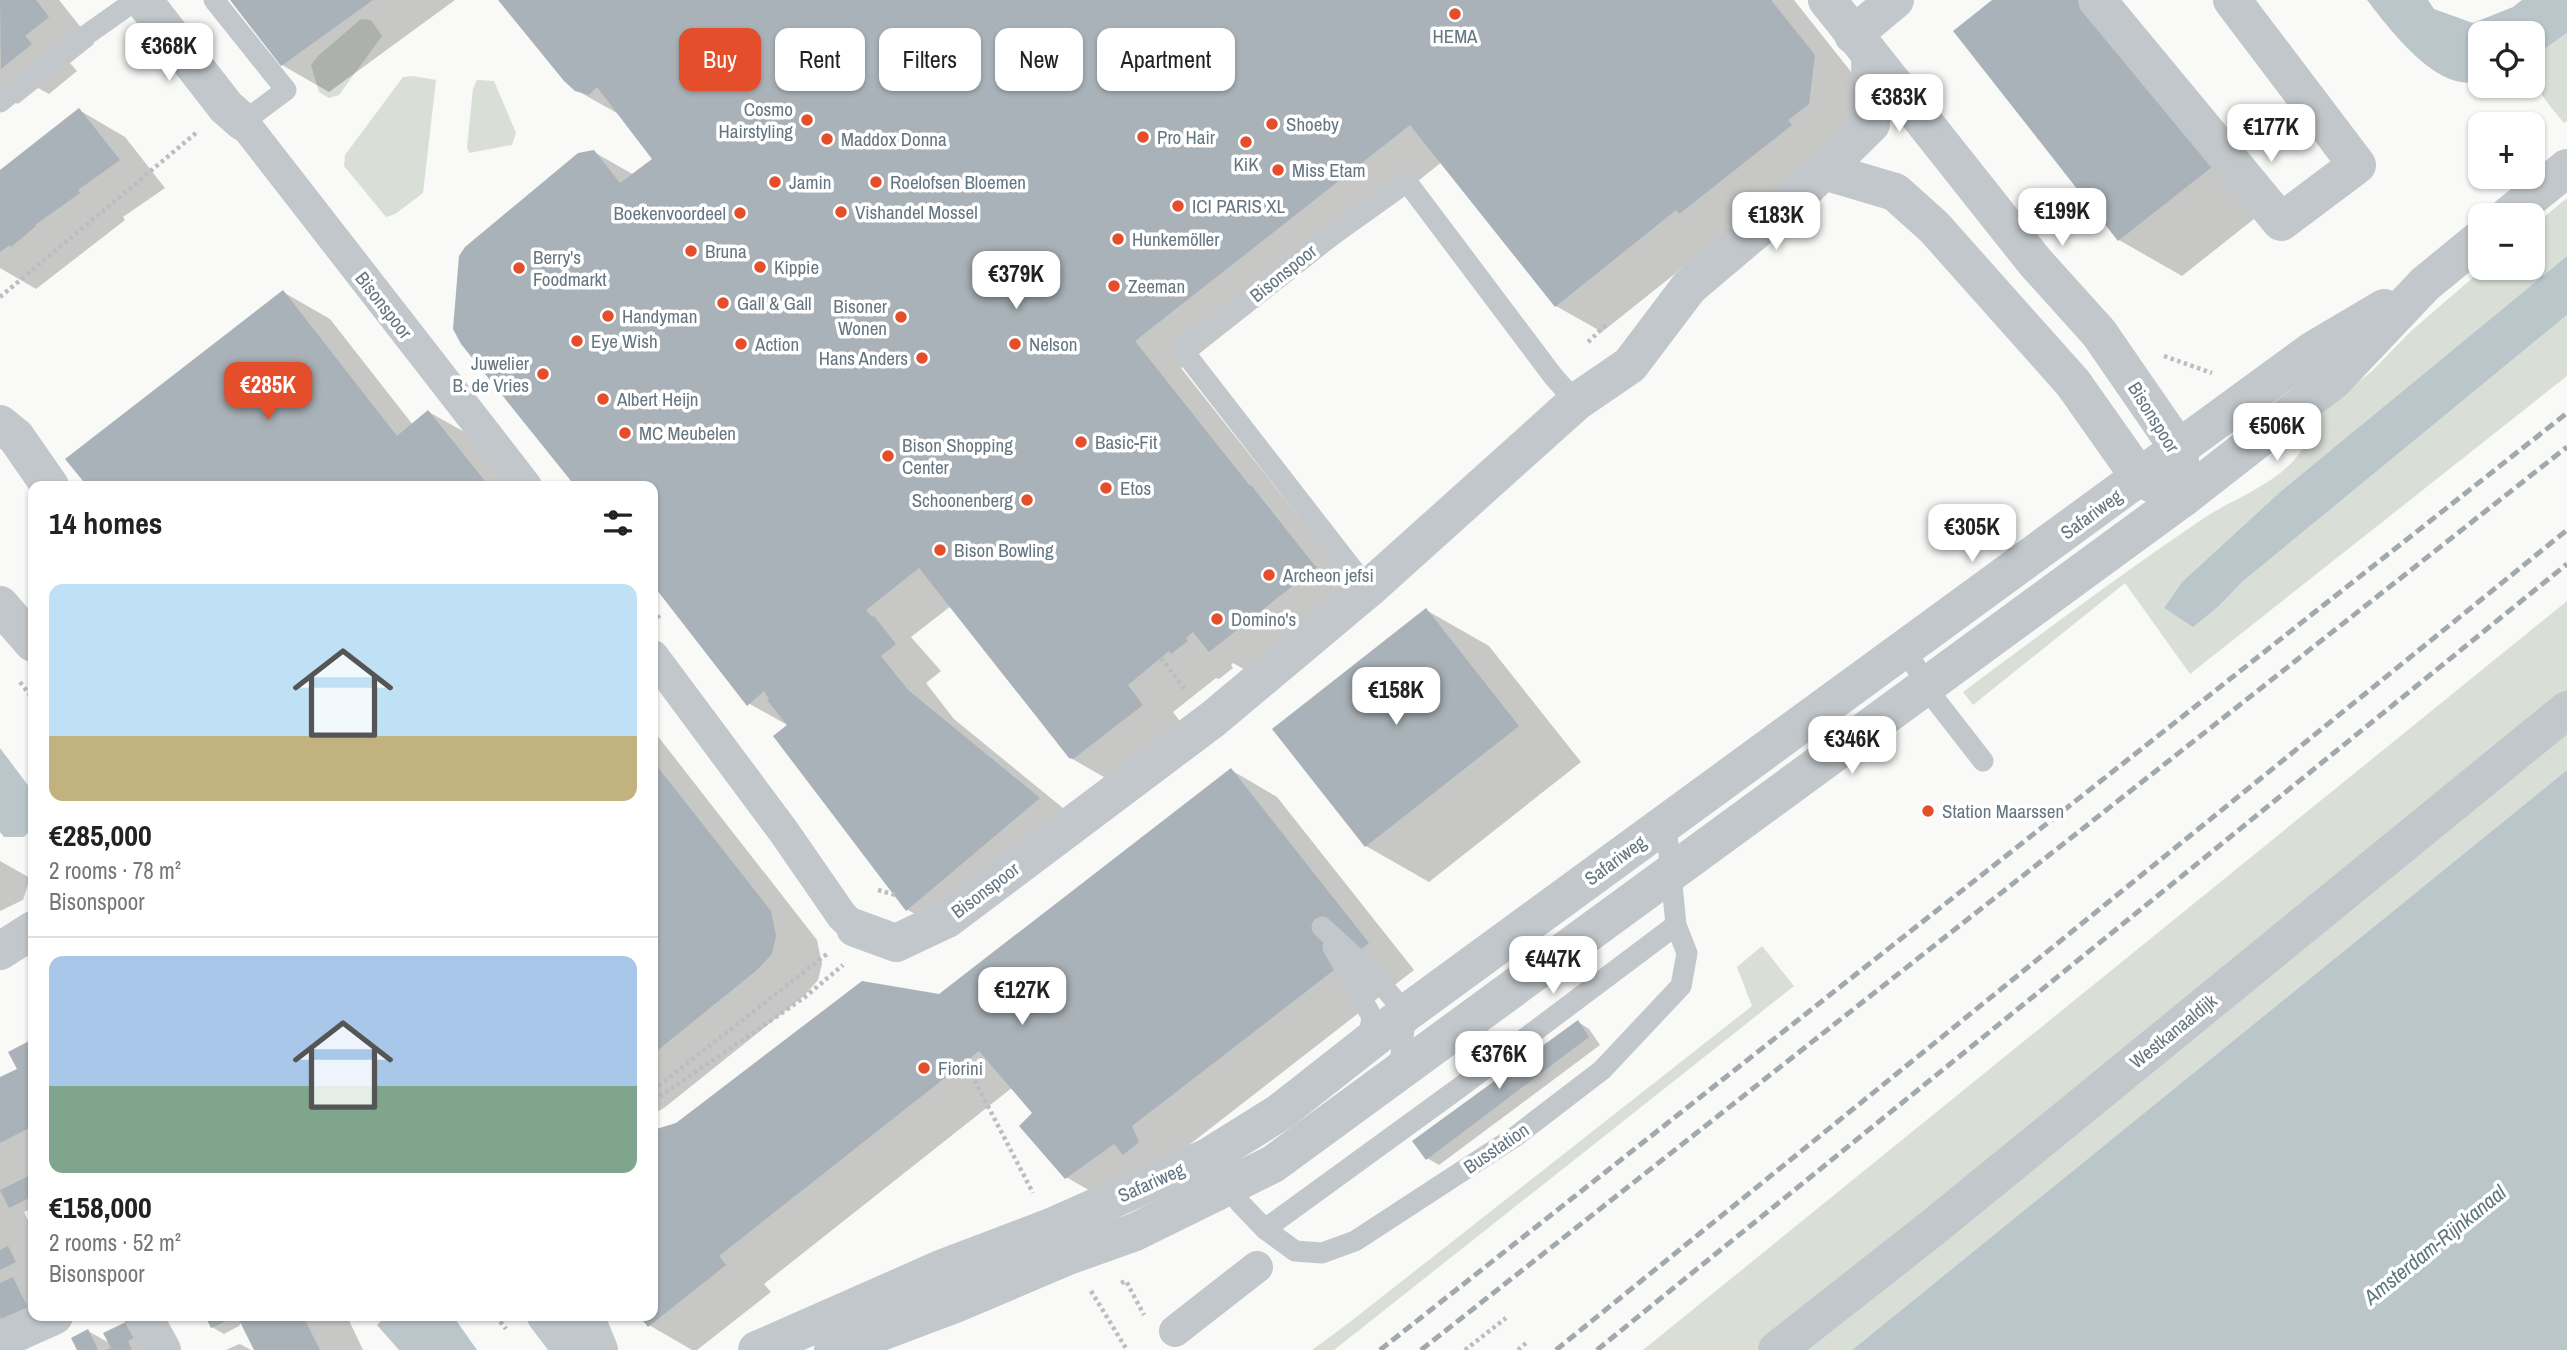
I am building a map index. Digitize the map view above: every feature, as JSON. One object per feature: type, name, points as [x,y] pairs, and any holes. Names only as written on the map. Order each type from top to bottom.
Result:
[{"type":"street","name":"Bisonspoor","points":[[143,0],[522,481]]},
{"type":"street","name":"Bisonspoor","points":[[1827,0],[2035,262],[2099,333],[2179,449],[2183,498]]},
{"type":"street","points":[[1861,45],[1895,0]]},
{"type":"street","points":[[2097,0],[2281,222],[2357,165],[2232,0]]},
{"type":"street","name":"Bisonspoor","points":[[658,663],[784,832],[842,916],[855,928],[896,943],[947,919],[1213,719],[1368,589],[1564,389],[1630,365],[1689,287],[1824,171],[1871,124],[1861,45]]},
{"type":"street","points":[[2524,203],[2567,168]]},
{"type":"street","points":[[1824,171],[1895,192],[1934,227],[2073,383],[2140,478],[2183,498]]},
{"type":"street","name":"Safariweg","points":[[757,1350],[943,1268],[1051,1227],[1219,1171],[1273,1164],[2183,498],[2334,380],[2425,284],[2468,249]]},
{"type":"street","name":"Safariweg","points":[[833,1350],[1135,1232],[1219,1171],[1280,1112],[1406,1013],[2313,350],[2425,284]]},
{"type":"street","points":[[5,432],[46,481]]},
{"type":"street","name":"Westkanaaldijk","points":[[1777,1350],[1936,1225],[2567,710]]},
{"type":"street","points":[[0,951],[28,933]]},
{"type":"street","points":[[1161,1326],[1256,1267]]},
{"type":"street","points":[[0,1340],[43,1321]]},
{"type":"street","points":[[146,1321],[162,1350]]},
{"type":"street","points":[[551,1321],[566,1342],[584,1350]]},
{"type":"street","points":[[587,1321],[599,1350]]},
{"type":"lane","points":[[0,102],[58,55],[136,0]]},
{"type":"lane","points":[[214,0],[286,90],[234,115]]},
{"type":"lane","name":"Bisonspoor","points":[[1368,589],[1181,348],[1235,311],[1312,249],[1407,182],[1564,389]]},
{"type":"lane","points":[[1906,650],[1934,698],[1983,761]]},
{"type":"lane","name":"Busstation","points":[[1219,1171],[1240,1203],[1265,1229],[1294,1251],[1322,1253],[1355,1241],[1516,1136],[1602,1070],[1681,986],[1686,953],[1676,925],[1665,824]]},
{"type":"lane","points":[[1265,1229],[1460,1088],[1676,925]]},
{"type":"lane","points":[[1368,1042],[1372,1017],[1322,927],[1369,971],[1406,1013],[1399,1072]]},
{"type":"path","points":[[0,297],[234,115]]},
{"type":"path","points":[[1564,389],[1610,320]]},
{"type":"path","points":[[658,616],[661,620]]},
{"type":"path","points":[[1183,689],[1195,681]]},
{"type":"path","points":[[658,1086],[828,953],[855,928],[871,888],[903,897]]},
{"type":"path","points":[[658,1097],[805,997],[843,964]]},
{"type":"path","points":[[965,1062],[1051,1227]]},
{"type":"path","points":[[1115,1285],[1126,1282],[1161,1326]]},
{"type":"path","points":[[1085,1283],[1127,1350]]},
{"type":"path","points":[[1080,1297],[1104,1289]]},
{"type":"path","points":[[1465,1350],[1506,1318]]},
{"type":"path","points":[[1518,1350],[1526,1343]]},
{"type":"shaded area","points":[[361,19],[371,20],[382,36],[339,95],[329,98],[319,92],[311,65]]},
{"type":"shaded area","points":[[2567,33],[2567,121],[2564,123],[2544,98],[2545,49]]},
{"type":"shaded area","points":[[403,77],[436,80],[423,193],[395,214],[386,217],[344,166],[345,155]]},
{"type":"shaded area","points":[[477,80],[494,81],[516,133],[512,145],[469,153],[467,147],[473,89]]},
{"type":"shaded area","points":[[2567,198],[2567,256],[2545,274],[2545,216]]},
{"type":"shaded area","points":[[2470,280],[2538,280],[2280,492],[2182,582],[2164,608],[2193,626],[2219,606],[2242,582],[2567,315],[2567,376],[2190,674],[2125,583],[1973,705],[1963,692],[2171,541],[2285,469],[2303,448],[2305,425],[2372,371],[2410,332]]},
{"type":"shaded area","points":[[2567,601],[2567,698],[1757,1350],[1643,1350]]},
{"type":"shaded area","points":[[2567,724],[2567,770],[1852,1350],[1796,1350]]},
{"type":"shaded area","points":[[1762,946],[1794,986],[1334,1350],[1312,1350],[1752,1006],[1737,967]]},
{"type":"water","points":[[2367,0],[2428,0],[2434,9],[2468,21],[2468,82],[2447,78],[2431,69],[2388,27]]},
{"type":"water","points":[[2522,0],[2567,0],[2567,33],[2545,49],[2545,21],[2478,21],[2513,7]]},
{"type":"water","points":[[2567,256],[2567,315],[2242,582],[2219,606],[2193,627],[2164,608],[2182,582],[2280,492],[2538,280],[2545,280],[2545,274]]},
{"type":"water","points":[[0,748],[28,785],[28,833],[24,837],[4,837],[0,832]]},
{"type":"water","name":"Amsterdam-Rijnkanaal","points":[[2567,770],[2567,1350],[1852,1350]]},
{"type":"water","points":[[381,1321],[457,1321],[477,1350],[399,1350],[377,1325]]},
{"type":"building","points":[[0,0],[36,0],[49,17],[25,36],[32,44],[1,69]]},
{"type":"building","points":[[230,0],[373,0],[281,66]]},
{"type":"building","name":"Bison Shopping Center","points":[[498,0],[1771,0],[1815,55],[1809,104],[1788,120],[1792,125],[1679,214],[1676,210],[1555,307],[1410,125],[1135,341],[1315,566],[1318,566],[1209,652],[1193,632],[1186,638],[1188,641],[1171,654],[1169,651],[1128,685],[1143,705],[1073,759],[1069,758],[919,568],[866,610],[896,644],[881,656],[908,690],[1040,798],[906,911],[773,736],[787,725],[767,700],[769,699],[764,691],[747,706],[658,591],[658,481],[571,481],[461,344],[453,329],[459,256],[465,247],[578,153],[594,150],[620,183],[652,159],[597,87],[589,95],[575,91]]},
{"type":"building","points":[[1992,0],[2088,0],[2217,163],[2118,241],[1953,31]]},
{"type":"building","points":[[79,108],[120,160],[78,190],[80,193],[35,225],[11,247],[10,245],[0,252],[0,170]]},
{"type":"building","points":[[283,290],[397,436],[428,410],[485,481],[83,481],[65,459]]},
{"type":"building","points":[[1426,608],[1519,726],[1365,847],[1272,729]]},
{"type":"building","points":[[658,767],[771,911],[776,936],[772,954],[757,970],[658,1050]]},
{"type":"building","points":[[1231,768],[1369,943],[1132,1126],[1139,1142],[1123,1155],[1114,1144],[1065,1179],[1019,1126],[1032,1113],[979,1051],[719,1256],[726,1265],[658,1319],[658,1128],[676,1123],[862,981],[939,994]]},
{"type":"building","points":[[1578,1020],[1589,1037],[1426,1160],[1412,1141]]},
{"type":"building","points":[[28,1042],[28,1129],[0,1143],[0,1077],[17,1069],[8,1052]]},
{"type":"building","points":[[28,1176],[28,1198],[9,1208],[0,1190]]},
{"type":"building","points":[[8,1246],[16,1262],[0,1270],[0,1250]]},
{"type":"building","points":[[13,1277],[28,1308],[2,1321],[0,1283]]},
{"type":"building","points":[[128,1321],[136,1337],[128,1341],[132,1350],[106,1350],[111,1348],[103,1333]]},
{"type":"building","points":[[208,1321],[226,1321],[211,1328]]},
{"type":"building","points":[[240,1321],[306,1321],[320,1350],[254,1350]]},
{"type":"building","points":[[643,1321],[656,1321],[648,1327]]},
{"type":"building","points":[[88,1329],[98,1350],[77,1350],[71,1338]]},
{"type":"railway","points":[[1380,1350],[2567,413]]},
{"type":"railway","points":[[1421,1350],[2567,447]]},
{"type":"railway","points":[[1556,1350],[2567,530]]},
{"type":"railway","points":[[1597,1350],[2567,564]]},
{"type":"place","name":"HEMA","points":[[1455,14]]},
{"type":"place","name":"Cosmo Hairstyling","points":[[807,120]]},
{"type":"place","name":"Shoeby","points":[[1272,124]]},
{"type":"place","name":"Pro Hair","points":[[1143,137]]},
{"type":"place","name":"Maddox Donna","points":[[827,139]]},
{"type":"place","name":"KiK","points":[[1246,142]]},
{"type":"place","name":"Miss Etam","points":[[1278,170]]},
{"type":"place","name":"Jamin","points":[[775,182]]},
{"type":"place","name":"Roelofsen Bloemen","points":[[876,182]]},
{"type":"place","name":"ICI PARIS XL","points":[[1178,206]]},
{"type":"place","name":"Vishandel Mossel","points":[[841,212]]},
{"type":"place","name":"Boekenvoordeel","points":[[740,213]]},
{"type":"place","name":"Hunkemöller","points":[[1118,239]]},
{"type":"place","name":"Bruna","points":[[691,251]]},
{"type":"place","name":"Kippie","points":[[760,267]]},
{"type":"place","name":"Berry's Foodmarkt","points":[[519,268]]},
{"type":"place","name":"Zeeman","points":[[1114,286]]},
{"type":"place","name":"Gall & Gall","points":[[723,303]]},
{"type":"place","name":"Handyman","points":[[608,316]]},
{"type":"place","name":"Bisoner Wonen","points":[[901,317]]},
{"type":"place","name":"Eye Wish","points":[[577,341]]},
{"type":"place","name":"Action","points":[[741,344]]},
{"type":"place","name":"Nelson","points":[[1015,344]]},
{"type":"place","name":"Hans Anders","points":[[922,358]]},
{"type":"place","name":"Juwelier B. de Vries","points":[[543,374]]},
{"type":"place","name":"Albert Heijn","points":[[603,399]]},
{"type":"place","name":"MC Meubelen","points":[[625,433]]},
{"type":"place","name":"Basic-Fit","points":[[1081,442]]},
{"type":"place","name":"Bison Shopping Center","points":[[888,456]]},
{"type":"place","name":"Etos","points":[[1106,488]]},
{"type":"place","name":"Schoonenberg","points":[[1027,500]]},
{"type":"place","name":"Bison Bowling","points":[[940,550]]},
{"type":"place","name":"Archeon jefsi","points":[[1269,575]]},
{"type":"place","name":"Domino's","points":[[1217,619]]},
{"type":"place","name":"Station Maarssen","points":[[1928,811]]},
{"type":"place","name":"Fiorini","points":[[924,1068]]}]
